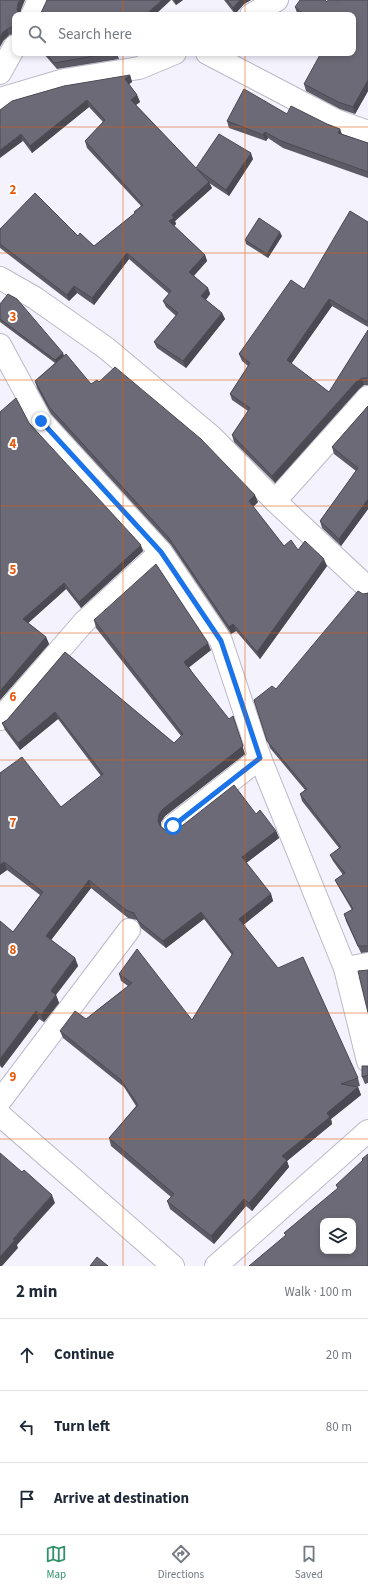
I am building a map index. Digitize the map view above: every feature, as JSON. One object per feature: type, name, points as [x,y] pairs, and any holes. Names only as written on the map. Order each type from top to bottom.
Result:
[{"type":"street","points":[[33,12],[39,0]]},
{"type":"street","points":[[256,12],[277,0]]},
{"type":"street","points":[[0,73],[12,51]]},
{"type":"street","points":[[0,99],[64,80],[139,68],[168,56]]},
{"type":"street","points":[[213,56],[335,120],[368,132]]},
{"type":"street","points":[[0,278],[35,298],[106,348],[212,436],[275,501],[368,588]]},
{"type":"street","points":[[0,345],[41,421],[161,552],[221,641],[260,758],[345,968],[368,1061]]},
{"type":"street","points":[[275,501],[368,397]]},
{"type":"street","points":[[0,719],[84,622],[161,552]]},
{"type":"street","points":[[173,826],[260,758]]},
{"type":"street","points":[[0,1101],[128,930]]},
{"type":"street","points":[[345,968],[368,964]]},
{"type":"street","points":[[0,1115],[173,1266]]},
{"type":"street","points":[[216,1266],[368,1131]]},
{"type":"building","points":[[0,0],[20,0],[17,9],[18,12],[12,12],[12,27],[2,33],[0,37]]},
{"type":"building","points":[[47,0],[162,0],[148,12],[41,12]]},
{"type":"building","points":[[227,0],[240,0],[233,8]]},
{"type":"building","points":[[300,0],[325,0],[327,2],[328,0],[368,0],[368,80],[353,107],[338,102],[304,84],[319,56],[356,56],[356,12],[301,12],[295,7]]},
{"type":"building","points":[[48,56],[94,56],[54,63]]},
{"type":"building","points":[[130,75],[125,79],[137,95],[131,100],[196,168],[219,134],[251,153],[226,190],[197,169],[209,182],[172,215],[174,218],[169,221],[205,255],[189,272],[208,288],[201,296],[222,313],[183,361],[154,342],[178,313],[163,301],[171,291],[127,253],[92,298],[74,286],[67,295],[0,244],[0,229],[35,193],[78,236],[80,233],[94,246],[143,205],[85,141],[105,120],[87,100],[30,146],[21,134],[0,150],[0,110],[12,101],[64,86]]},
{"type":"building","points":[[244,89],[287,114],[291,106],[340,129],[338,133],[368,143],[368,172],[281,141],[265,132],[263,135],[227,121]]},
{"type":"building","points":[[350,211],[368,222],[368,322],[329,299],[287,360],[329,392],[368,330],[368,378],[362,378],[356,382],[272,476],[232,435],[250,408],[230,394],[250,363],[239,354],[291,280],[304,289]]},
{"type":"building","points":[[259,218],[280,232],[267,254],[245,240]]},
{"type":"building","points":[[8,294],[17,299],[63,353],[55,360],[0,319],[0,304]]},
{"type":"building","points":[[66,354],[91,384],[97,380],[99,382],[115,367],[201,439],[255,495],[249,501],[284,546],[291,540],[298,550],[305,541],[324,559],[257,652],[233,624],[229,627],[169,538],[49,407],[35,381]]},
{"type":"building","points":[[16,398],[29,423],[141,545],[79,602],[64,583],[23,619],[46,637],[0,691],[0,412]]},
{"type":"building","points":[[368,406],[368,499],[339,539],[320,521],[358,468],[332,447]]},
{"type":"building","points":[[156,564],[208,643],[184,662],[229,719],[233,716],[243,746],[163,809],[159,814],[158,821],[160,826],[165,830],[172,831],[178,829],[234,785],[256,814],[260,810],[276,831],[242,857],[271,894],[239,919],[278,968],[303,957],[358,1078],[341,1084],[358,1087],[327,1113],[330,1117],[282,1156],[287,1160],[249,1203],[244,1199],[211,1236],[167,1201],[174,1194],[109,1138],[138,1105],[121,1080],[60,1031],[75,1011],[86,1019],[132,983],[119,974],[137,949],[192,1020],[233,953],[201,912],[163,941],[138,921],[134,913],[126,910],[89,880],[46,936],[75,958],[51,991],[56,995],[41,1015],[36,1011],[0,1059],[0,921],[13,932],[43,892],[4,862],[0,865],[0,773],[22,757],[61,807],[103,774],[55,712],[18,743],[2,723],[7,720],[65,652],[174,743],[183,734],[94,620]]},
{"type":"building","points":[[358,591],[363,594],[368,593],[368,946],[358,946],[344,914],[353,909],[335,880],[345,873],[330,855],[341,847],[300,794],[307,789],[267,741],[254,700],[272,686],[276,689]]},
{"type":"building","points":[[368,970],[368,1012],[358,971]]},
{"type":"building","points":[[362,1066],[368,1066],[368,1075],[362,1077]]},
{"type":"building","points":[[0,1153],[22,1172],[24,1170],[52,1195],[13,1239],[15,1240],[0,1257]]},
{"type":"building","points":[[368,1154],[368,1266],[249,1266],[286,1235],[284,1233],[338,1188],[336,1185],[363,1160],[362,1159]]},
{"type":"building","points":[[97,1257],[108,1266],[90,1266]]},
{"type":"route","points":[[41,421],[161,552],[221,641],[260,758],[173,826]]}]
